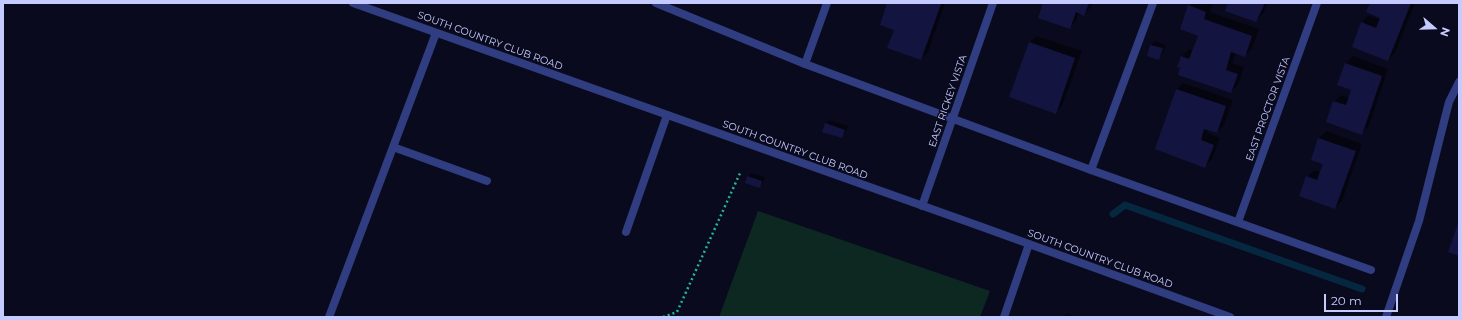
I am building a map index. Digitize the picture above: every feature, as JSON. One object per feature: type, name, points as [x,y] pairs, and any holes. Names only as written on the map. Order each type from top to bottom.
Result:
[{"type":"street","name":"SOUTH COUNTRY CLUB ROAD","points":[[352,3],[1230,317]]},
{"type":"street","points":[[656,3],[667,5],[805,64],[1091,170],[1371,270]]},
{"type":"street","points":[[805,64],[827,3]]},
{"type":"street","name":"EAST RICKEY VISTA","points":[[922,206],[993,3]]},
{"type":"street","points":[[1091,170],[1153,3]]},
{"type":"street","name":"EAST PROCTOR VISTA","points":[[1238,222],[1317,3]]},
{"type":"street","points":[[329,317],[436,33]]},
{"type":"street","points":[[1386,317],[1420,221],[1449,102],[1459,82]]},
{"type":"street","points":[[626,232],[667,115]]},
{"type":"street","points":[[393,147],[487,181]]},
{"type":"street","points":[[1004,317],[1029,244]]},
{"type":"path","points":[[662,317],[677,312],[741,170]]},
{"type":"green space","points":[[758,211],[990,291],[980,317],[719,317]]},
{"type":"building","points":[[887,3],[941,4],[921,60],[887,48],[894,30],[880,25]]},
{"type":"building","points":[[1043,3],[1089,3],[1084,16],[1076,12],[1070,29],[1038,18]]},
{"type":"building","points":[[1228,3],[1265,3],[1256,22],[1225,11]]},
{"type":"building","points":[[1370,3],[1411,3],[1388,61],[1352,47],[1361,22],[1376,28],[1380,18],[1366,12]]},
{"type":"building","points":[[1188,5],[1206,12],[1204,19],[1252,36],[1245,57],[1231,52],[1226,70],[1238,74],[1231,93],[1178,75],[1180,68],[1177,67],[1181,56],[1189,59],[1198,36],[1180,29]]},
{"type":"building","points":[[1029,42],[1075,58],[1056,114],[1009,97]]},
{"type":"building","points":[[1150,45],[1163,48],[1159,60],[1147,56]]},
{"type":"building","points":[[1345,63],[1382,76],[1362,135],[1326,122],[1333,101],[1346,105],[1351,90],[1337,85]]},
{"type":"building","points":[[1176,89],[1226,106],[1217,133],[1204,129],[1201,140],[1214,145],[1205,168],[1155,149]]},
{"type":"building","points":[[825,123],[845,130],[842,138],[822,132]]},
{"type":"building","points":[[1318,138],[1356,151],[1335,209],[1299,196],[1306,176],[1317,180],[1323,164],[1311,160]]},
{"type":"building","points":[[747,176],[762,181],[760,188],[745,183]]},
{"type":"building","points":[[1459,221],[1459,256],[1448,252]]},
{"type":"waterway","points":[[1113,214],[1125,205],[1362,289]]}]
